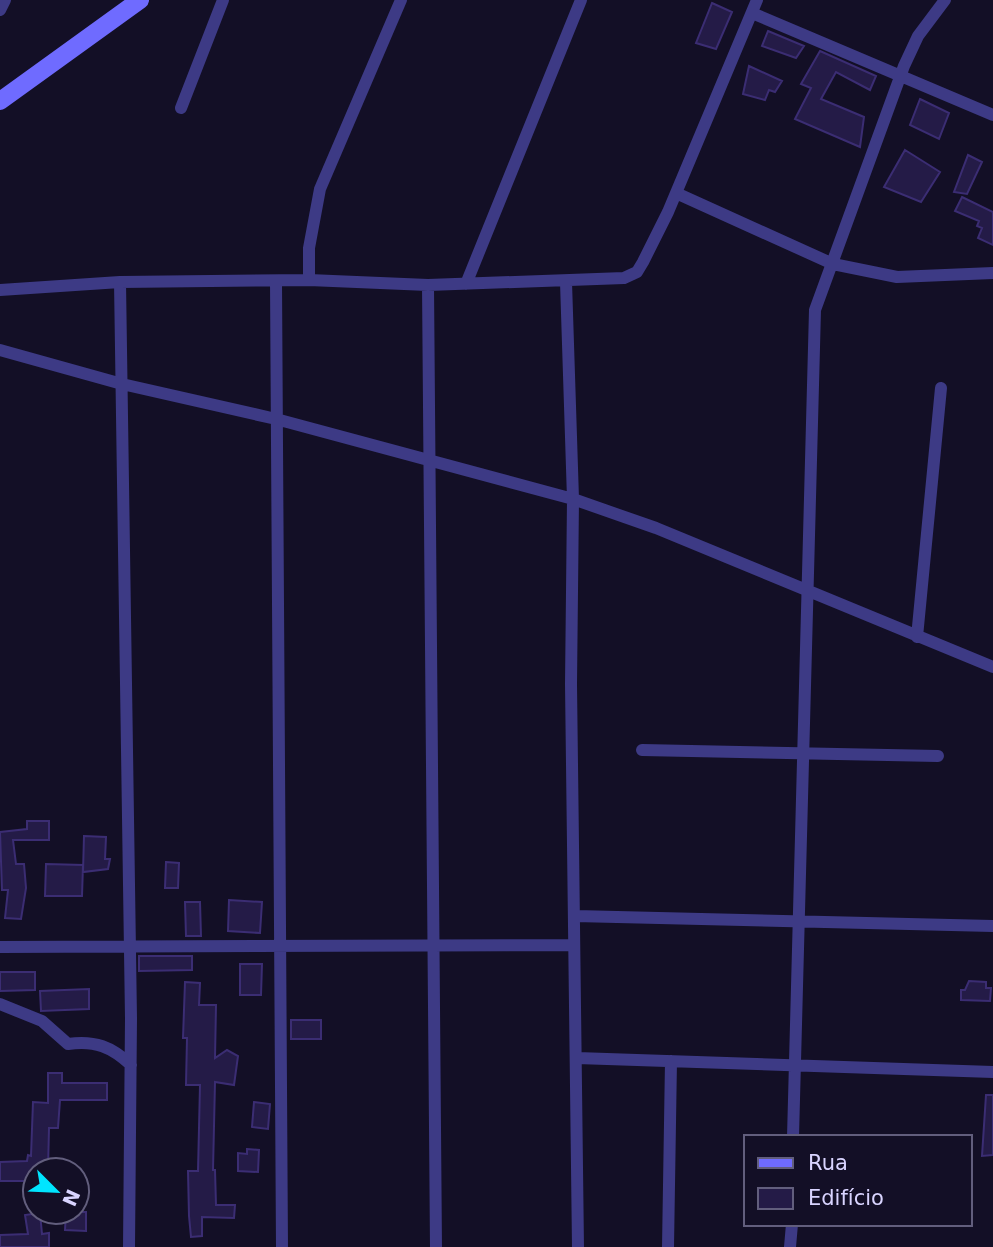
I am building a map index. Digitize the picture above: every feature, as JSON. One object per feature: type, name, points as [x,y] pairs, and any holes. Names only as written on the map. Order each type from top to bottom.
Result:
[{"type":"main road","points":[[0,101],[140,0]]},
{"type":"street","points":[[0,10],[5,0]]},
{"type":"street","points":[[181,108],[223,0]]},
{"type":"street","points":[[309,280],[309,248],[320,189],[401,0]]},
{"type":"street","points":[[466,284],[581,0]]},
{"type":"street","points":[[793,1135],[802,753],[810,592],[814,321],[822,283],[833,264],[851,207],[918,36],[945,0]]},
{"type":"street","points":[[0,290],[120,282],[309,280],[428,285],[617,280],[637,272],[677,193],[755,3],[902,78],[993,115]]},
{"type":"street","points":[[677,193],[833,264],[897,277],[993,273]]},
{"type":"street","points":[[120,282],[131,1065],[129,1247]]},
{"type":"street","points":[[276,282],[280,704],[278,947],[282,1247]]},
{"type":"street","points":[[566,282],[573,499],[571,684],[578,1247]]},
{"type":"street","points":[[428,285],[436,1247]]},
{"type":"street","points":[[0,350],[122,384],[276,419],[573,499],[656,528],[993,667]]},
{"type":"street","points":[[917,637],[941,388]]},
{"type":"street","points":[[642,750],[938,756]]},
{"type":"street","points":[[575,916],[993,926]]},
{"type":"street","points":[[0,947],[128,945],[434,948],[574,945]]},
{"type":"street","points":[[0,1004],[42,1021],[68,1044],[94,1043],[116,1051],[131,1065]]},
{"type":"street","points":[[577,1058],[993,1072]]},
{"type":"street","points":[[668,1247],[671,1061]]},
{"type":"street","points":[[790,1247],[792,1226]]},
{"type":"building","points":[[712,3],[732,12],[716,49],[696,43]]},
{"type":"building","points":[[768,31],[804,46],[796,58],[762,46]]},
{"type":"building","points":[[820,51],[876,76],[870,90],[836,72],[821,99],[864,117],[860,147],[795,119],[811,88],[801,84]]},
{"type":"building","points":[[749,66],[782,81],[775,92],[769,90],[765,100],[743,94]]},
{"type":"building","points":[[920,99],[949,113],[939,139],[910,125]]},
{"type":"building","points":[[905,150],[940,172],[921,202],[884,187]]},
{"type":"building","points":[[968,155],[982,162],[967,194],[954,192]]},
{"type":"building","points":[[962,197],[993,212],[993,245],[978,238],[982,228],[977,226],[979,221],[955,211]]},
{"type":"building","points":[[27,821],[49,821],[49,840],[13,840],[16,864],[24,864],[26,888],[21,919],[5,918],[8,890],[2,890],[0,832],[27,829]]},
{"type":"building","points":[[84,836],[106,837],[105,859],[110,859],[108,869],[83,872]]},
{"type":"building","points":[[166,862],[179,863],[178,888],[165,888]]},
{"type":"building","points":[[46,864],[83,865],[82,896],[45,896]]},
{"type":"building","points":[[229,900],[262,902],[260,933],[228,931]]},
{"type":"building","points":[[185,902],[200,902],[201,936],[186,936]]},
{"type":"building","points":[[139,956],[192,956],[192,970],[139,971]]},
{"type":"building","points":[[240,964],[262,964],[261,995],[240,995]]},
{"type":"building","points":[[0,972],[35,972],[35,990],[0,991]]},
{"type":"building","points":[[969,981],[986,982],[986,988],[991,988],[990,1001],[961,1000],[961,990],[965,990]]},
{"type":"building","points":[[185,982],[200,983],[199,1005],[216,1005],[215,1058],[227,1050],[238,1056],[234,1085],[215,1082],[213,1170],[216,1205],[235,1205],[234,1218],[202,1217],[202,1236],[191,1237],[188,1171],[198,1171],[200,1085],[186,1085],[187,1038],[183,1038]]},
{"type":"building","points":[[89,989],[89,1009],[41,1011],[40,991]]},
{"type":"building","points":[[291,1020],[321,1020],[321,1039],[291,1039]]},
{"type":"building","points":[[48,1073],[62,1073],[62,1083],[107,1083],[107,1100],[60,1100],[58,1128],[49,1128],[48,1156],[31,1156],[33,1102],[48,1103]]},
{"type":"building","points":[[986,1095],[993,1095],[993,1155],[982,1156]]},
{"type":"building","points":[[254,1102],[270,1104],[268,1129],[252,1127]]},
{"type":"building","points":[[247,1149],[259,1150],[258,1172],[238,1171],[238,1153],[247,1154]]},
{"type":"building","points":[[21,1161],[21,1181],[0,1181],[0,1162]]},
{"type":"building","points":[[27,1226],[41,1226],[42,1234],[49,1233],[49,1247],[0,1247],[0,1235],[28,1234]]},
{"type":"building","points":[[65,1226],[86,1226],[86,1231],[65,1230]]}]
